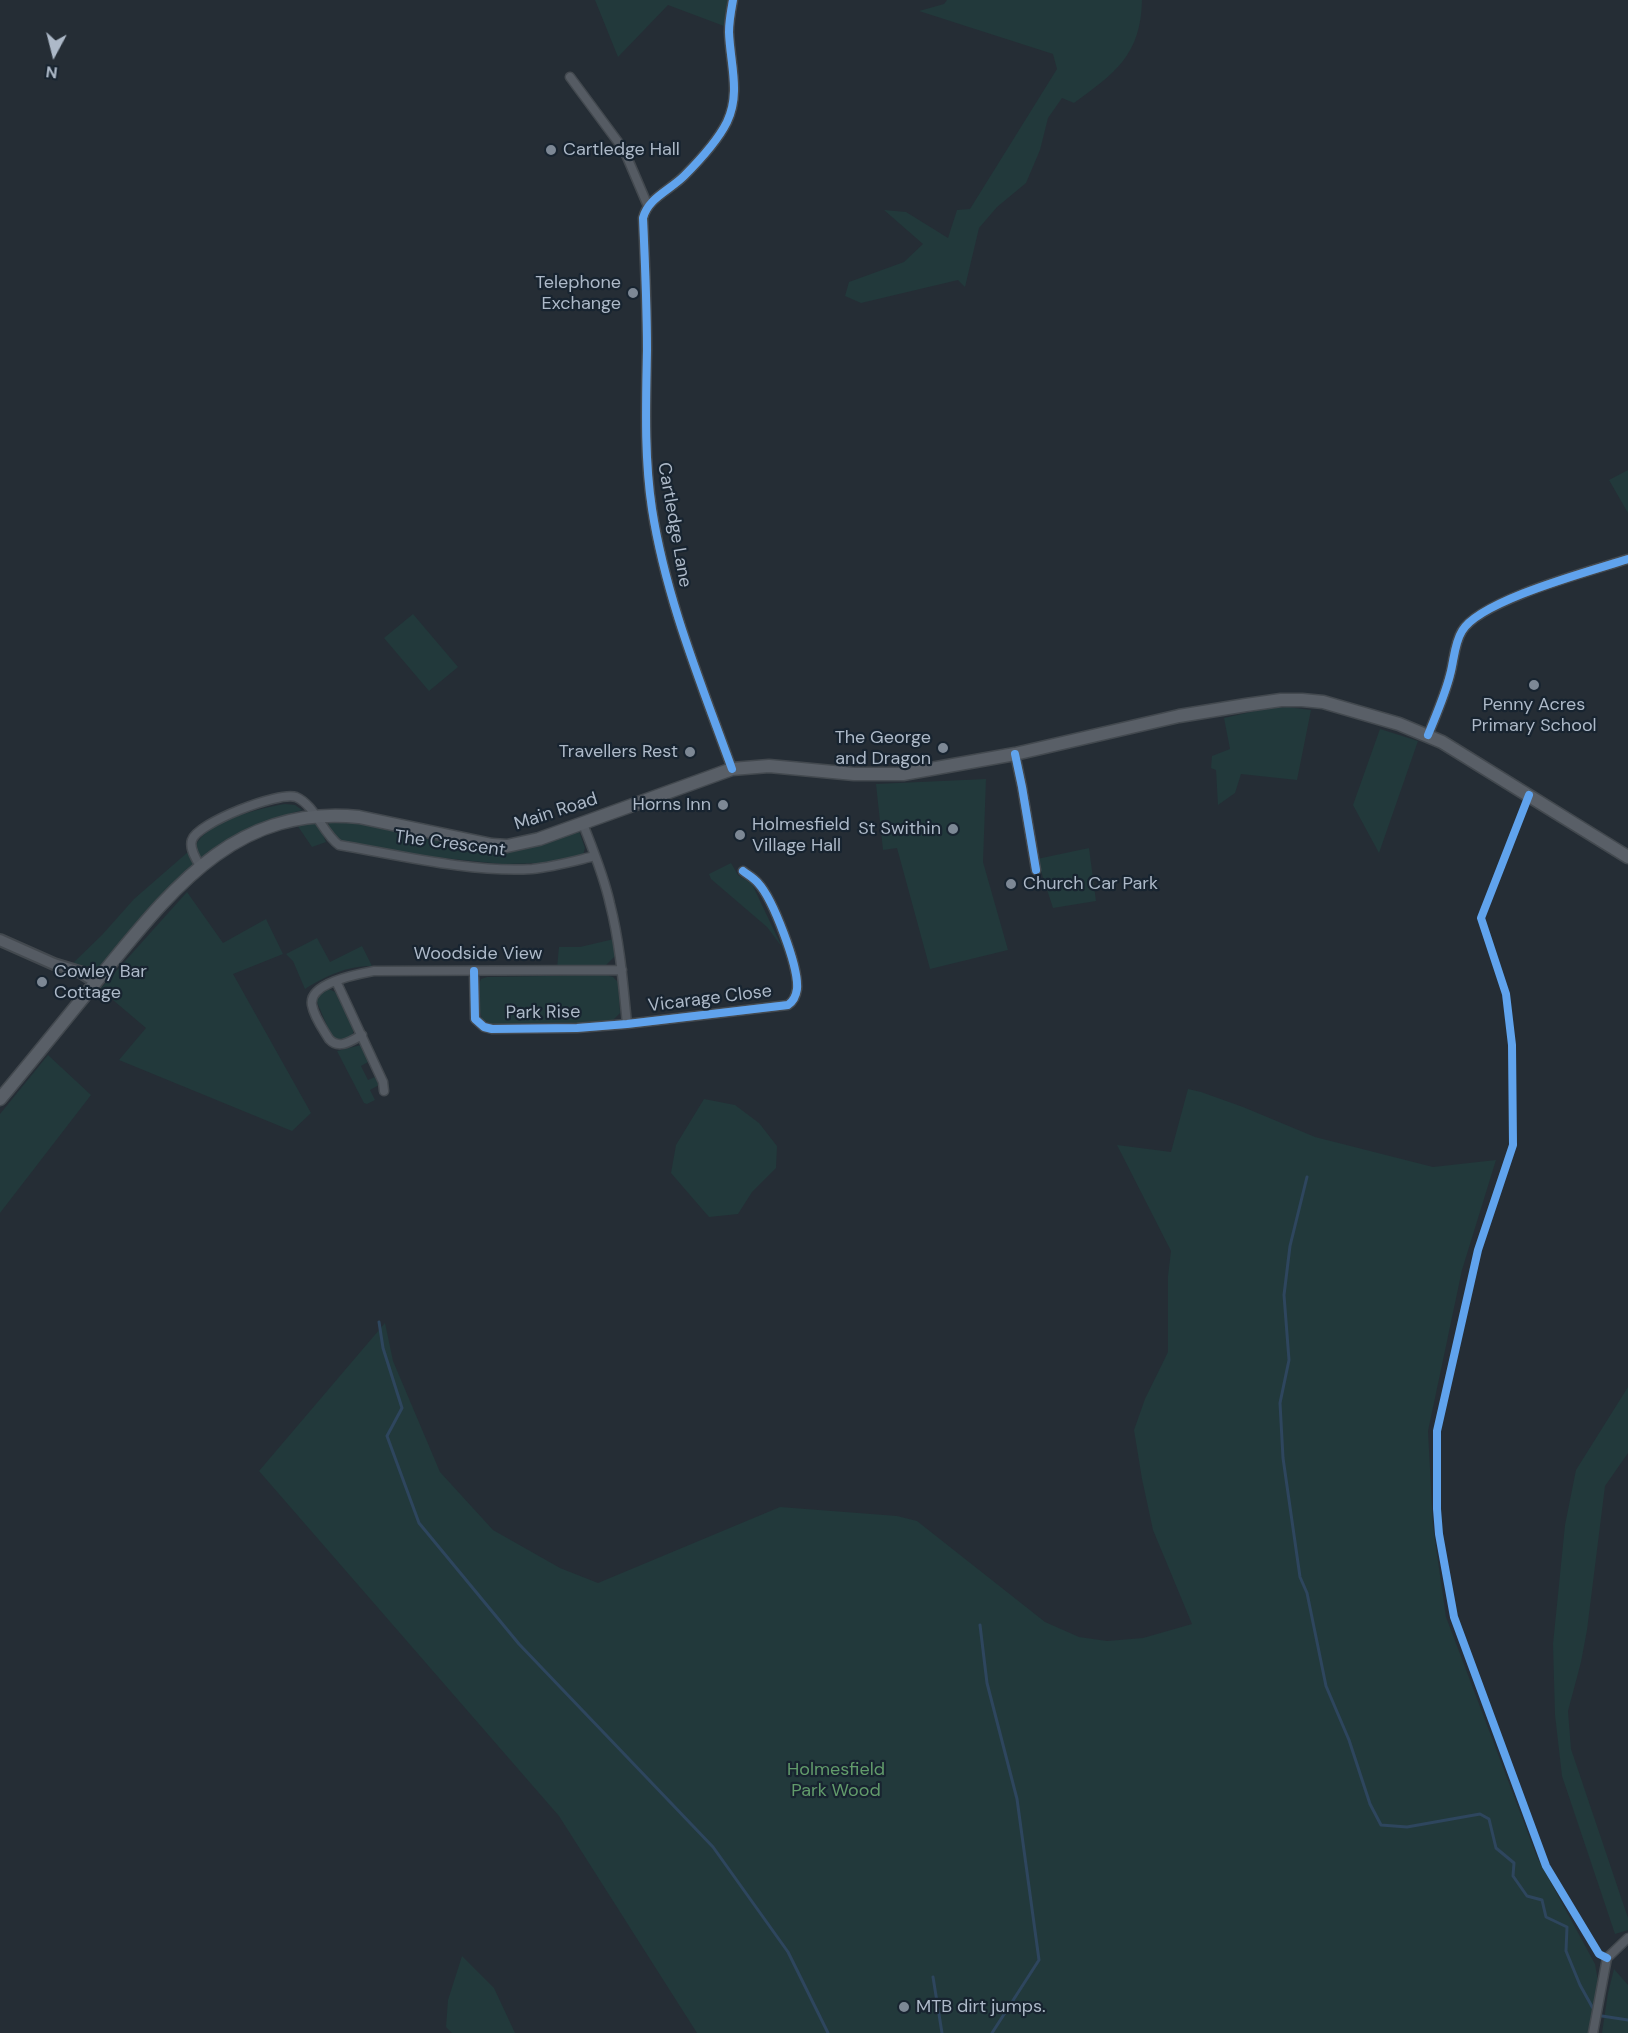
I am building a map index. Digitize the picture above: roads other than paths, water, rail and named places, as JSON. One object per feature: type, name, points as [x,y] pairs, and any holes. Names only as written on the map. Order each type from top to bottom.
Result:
[{"type":"main road","name":"Main Road","points":[[0,1100],[165,900],[200,866],[241,838],[276,824],[315,815],[337,814],[359,817],[492,845],[507,846],[524,843],[583,824],[732,769],[769,766],[854,774],[903,774],[1015,754],[1179,716],[1281,700],[1323,702],[1428,735],[1470,758],[1628,857]]},
{"type":"street","points":[[570,77],[624,150],[648,206],[685,175],[728,121],[734,97],[729,33],[733,0]]},
{"type":"street","name":"Cartledge Lane","points":[[648,206],[643,218],[647,341],[647,460],[652,508],[672,601],[732,769]]},
{"type":"street","points":[[1428,735],[1449,679],[1461,631],[1469,620],[1486,609],[1525,592],[1628,559]]},
{"type":"street","points":[[1015,754],[1035,870]]},
{"type":"street","points":[[200,866],[191,844],[192,838],[197,832],[229,815],[267,800],[288,796],[296,797],[315,815]]},
{"type":"street","name":"The Crescent","points":[[315,815],[334,842],[339,845],[461,865],[503,869],[532,868],[595,856]]},
{"type":"street","points":[[583,824],[610,902],[622,970],[627,1024]]},
{"type":"street","name":"Vicarage Close","points":[[627,1024],[773,1008],[788,1005],[793,1001],[797,992],[797,984],[794,966],[784,936],[758,881],[743,871]]},
{"type":"street","points":[[0,939],[54,964],[80,972],[96,982]]},
{"type":"street","name":"Woodside View","points":[[362,1035],[339,1045],[333,1044],[312,1004],[312,997],[317,991],[351,975],[374,971],[622,970]]},
{"type":"street","name":"Park Rise","points":[[474,971],[475,1019],[484,1027],[492,1029],[577,1028],[627,1024]]},
{"type":"street","points":[[336,981],[383,1082],[384,1091]]},
{"type":"street","points":[[1593,2033],[1607,1958],[1628,1938]]},
{"type":"waterway","points":[[1307,1177],[1290,1246],[1284,1295],[1289,1360],[1280,1403],[1283,1458],[1300,1577],[1307,1593],[1326,1686],[1349,1740],[1370,1804],[1381,1825],[1407,1827],[1480,1814],[1489,1819],[1496,1848],[1514,1863],[1513,1876],[1527,1896],[1542,1900],[1546,1917],[1567,1927],[1566,1951],[1580,1985],[1595,2012]]},
{"type":"waterway","points":[[379,1322],[383,1348],[402,1408],[387,1436],[419,1523],[519,1644],[713,1847],[788,1952],[828,2033]]},
{"type":"waterway","points":[[980,1625],[987,1683],[1017,1799],[1039,1960],[992,2033]]},
{"type":"waterway","points":[[933,1977],[942,2033]]},
{"type":"waterway","points":[[1602,2016],[1628,2020]]},
{"type":"place","name":"Cartledge Hall","points":[[551,150]]},
{"type":"place","name":"Telephone Exchange","points":[[633,293]]},
{"type":"place","name":"Penny Acres Primary School","points":[[1534,685]]},
{"type":"place","name":"The George and Dragon","points":[[943,748]]},
{"type":"place","name":"Travellers Rest","points":[[690,752]]},
{"type":"place","name":"Horns Inn","points":[[723,805]]},
{"type":"place","name":"St Swithin","points":[[953,829]]},
{"type":"place","name":"Holmesfield Village Hall","points":[[740,835]]},
{"type":"place","name":"Church Car Park","points":[[1011,884]]},
{"type":"place","name":"Cowley Bar Cottage","points":[[42,982]]},
{"type":"place","name":"MTB dirt jumps.","points":[[904,2007]]},
{"type":"park label","name":"Holmesfield Park Wood","points":[[836,1780]]}]
